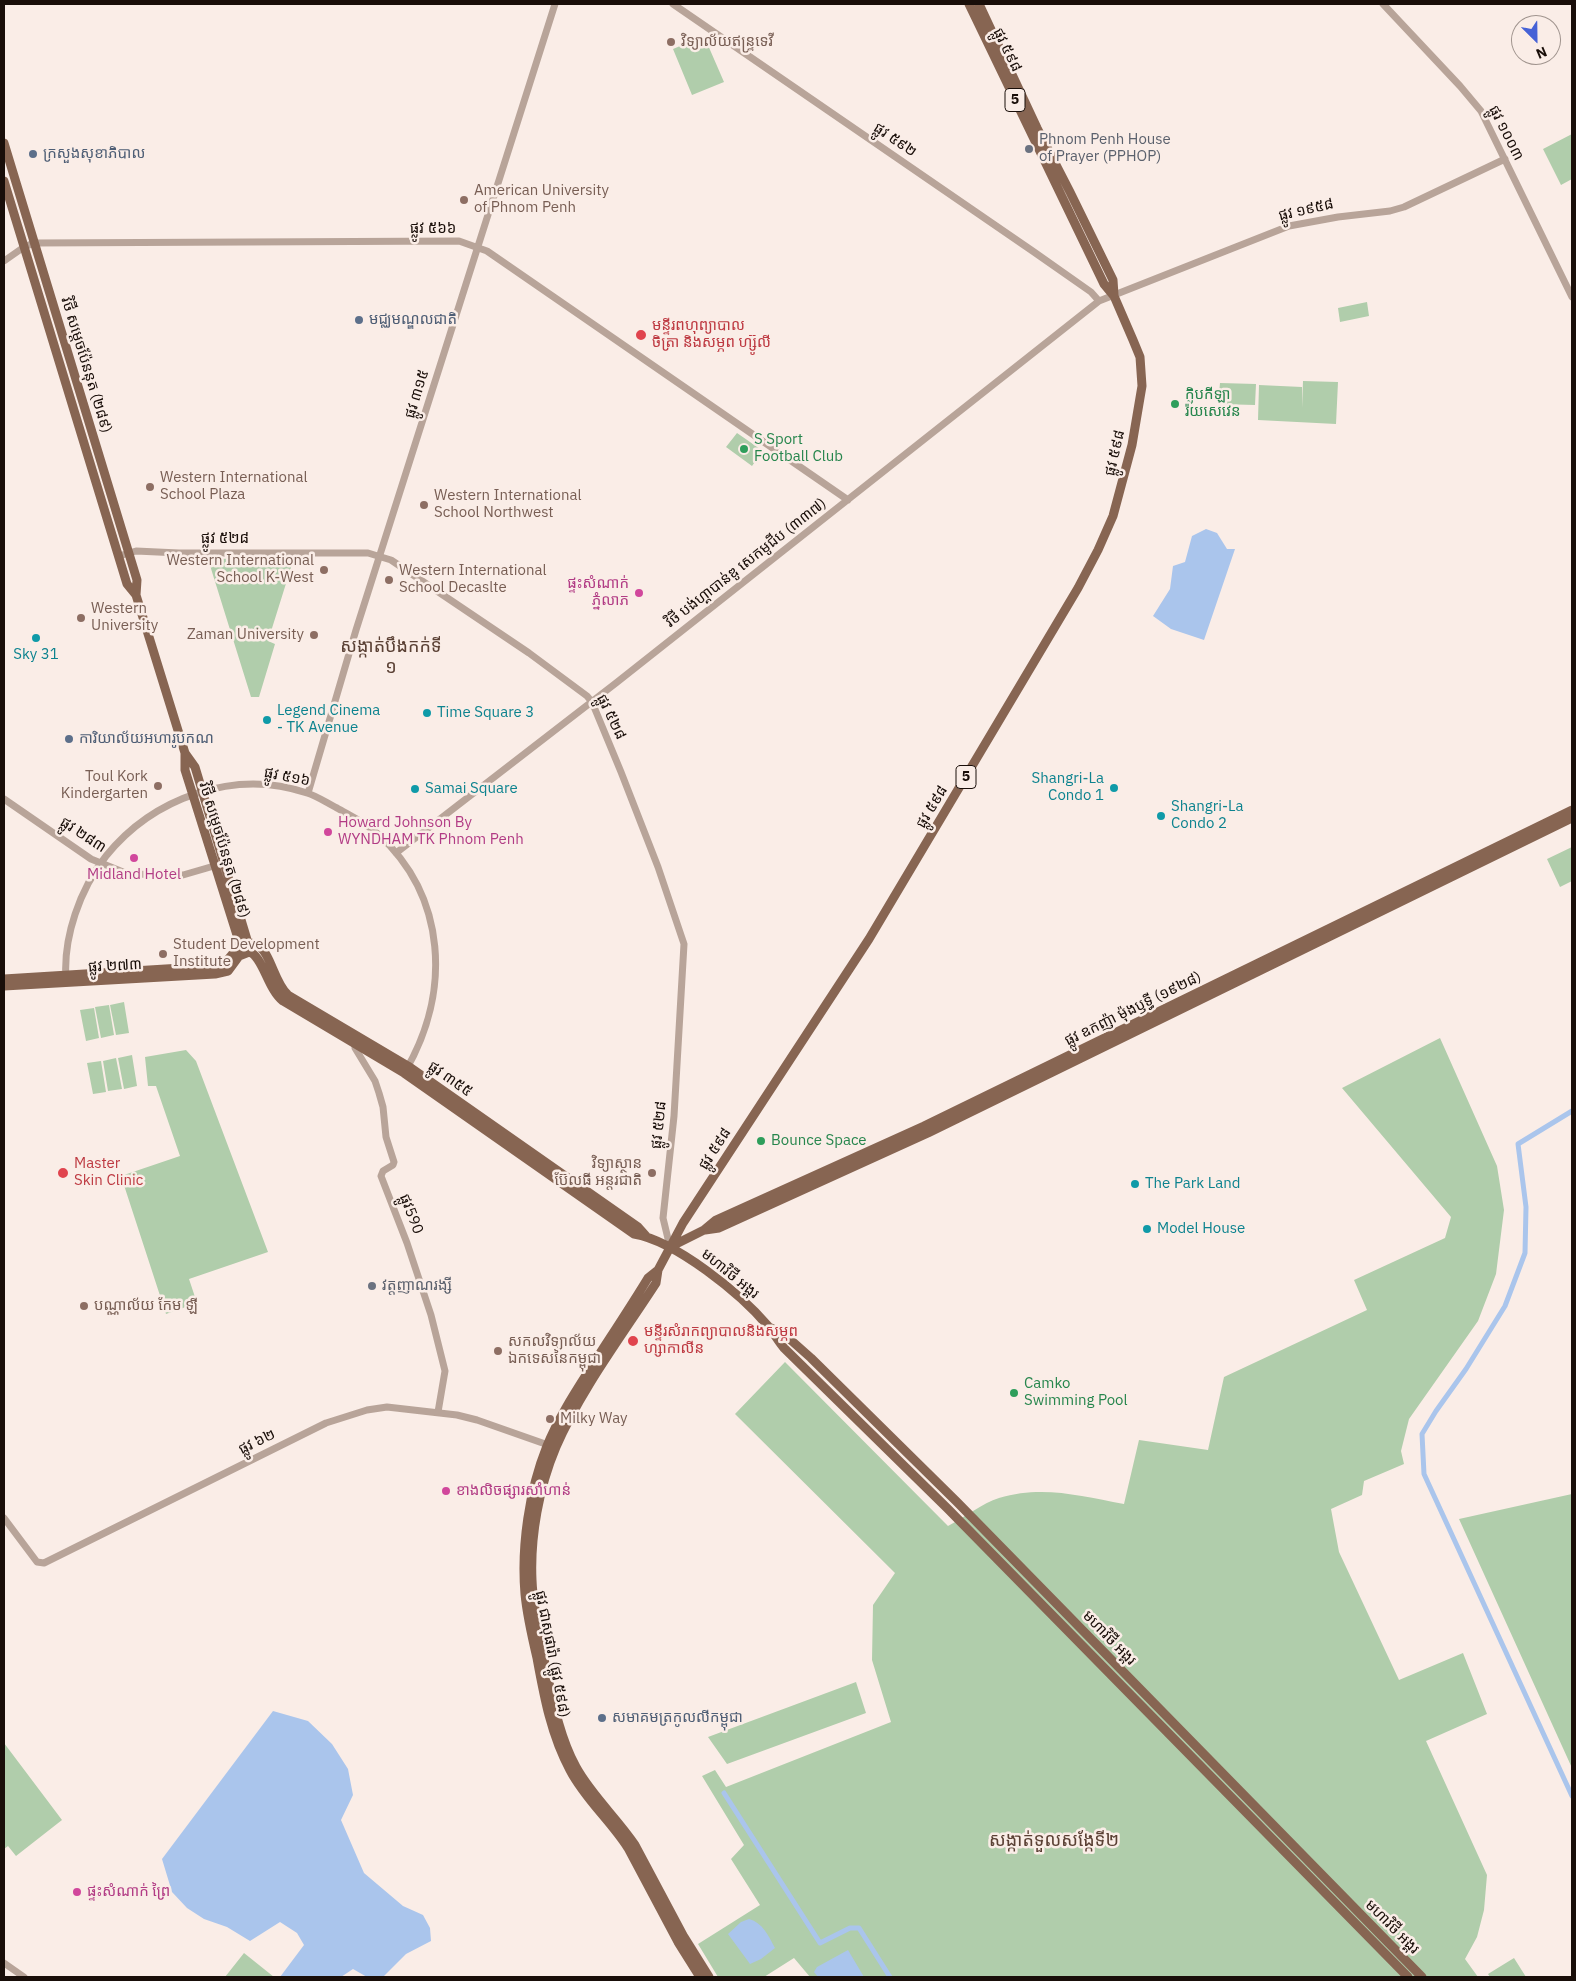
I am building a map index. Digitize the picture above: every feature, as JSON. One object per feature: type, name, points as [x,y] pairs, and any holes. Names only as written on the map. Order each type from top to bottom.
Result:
[{"type":"main road","name":"ផ្លូវ ៥៩៨","points":[[670,1247],[694,1207],[874,931],[1078,588],[1113,516],[1132,445],[1142,386],[1140,357],[1114,296],[1104,284],[969,4]]},
{"type":"main road","name":"ផ្លូវ ៥៩៨","points":[[979,4],[1029,111],[1113,280],[1114,296]]},
{"type":"main road","name":"វិថី សម្តេចប៉ែននុត (២៨៩)","points":[[4,143],[6,159],[34,243],[138,580],[136,595]]},
{"type":"main road","name":"វិថី សម្តេចប៉ែននុត (២៨៩)","points":[[4,181],[127,584],[136,595],[186,753],[195,767],[245,949]]},
{"type":"main road","points":[[45,318],[56,314]]},
{"type":"main road","name":"វិថី សម្តេចប៉ែននុត (២៨៩)","points":[[186,753],[184,770],[214,866],[245,949]]},
{"type":"main road","name":"ផ្លូវ ឧកញ៉ា ម៉ុងឫទ្ធី (១៩២៨)","points":[[904,1140],[1572,810]]},
{"type":"main road","name":"ផ្លូវ ឧកញ៉ា ម៉ុងឫទ្ធី (១៩២៨)","points":[[670,1247],[704,1230],[716,1220],[904,1140],[1572,818]]},
{"type":"main road","name":"ផ្លូវ ៣៥៥","points":[[245,949],[257,945],[264,951],[277,981],[288,996],[356,1040],[406,1069],[638,1227],[646,1236],[670,1247]]},
{"type":"main road","name":"ផ្លូវ ២៧៣","points":[[4,986],[66,978],[221,965],[245,949]]},
{"type":"main road","name":"ផ្លូវ ២៧៣","points":[[4,979],[66,978]]},
{"type":"main road","name":"ផ្លូវ ជាសុផារ៉ា (ផ្លូវ ៥៩៨)","points":[[670,1247],[658,1270],[648,1278],[574,1394],[536,1478],[530,1506],[524,1578],[530,1626],[552,1723],[570,1771],[620,1836],[700,1977]]},
{"type":"main road","name":"មហាវិថី អង្គរ","points":[[670,1247],[730,1289],[769,1327],[784,1348],[948,1509],[1408,1977]]},
{"type":"main road","name":"មហាវិថី អង្គរ","points":[[769,1327],[784,1334],[811,1358],[957,1502],[1422,1977]]},
{"type":"main road","name":"ផ្លូវ ជាសុផារ៉ា (ផ្លូវ ៥៩៨)","points":[[552,1446],[539,1507],[532,1578],[538,1625],[558,1720],[576,1768],[597,1798],[635,1845],[684,1937],[709,1977]]},
{"type":"main road","points":[[1100,1664],[1108,1657]]},
{"type":"street","name":"ផ្លូវ ៣១៥","points":[[308,793],[356,630],[381,556],[554,4]]},
{"type":"street","name":"ផ្លូវ ៥៩២","points":[[673,4],[1051,263],[1091,292],[1099,301]]},
{"type":"street","name":"ផ្លូវ ១០០៣","points":[[1383,4],[1481,111],[1572,297]]},
{"type":"street","name":"ផ្លូវ ១៩៥៨","points":[[1114,296],[1289,226],[1338,217],[1390,211],[1404,207],[1505,159]]},
{"type":"street","name":"ផ្លូវ ៥៦៦","points":[[4,261],[24,247],[34,243],[459,241],[477,246],[848,500]]},
{"type":"street","name":"វិថី បង់ហ្គាបាន់ឌូ សេកមូជីប (៣៣៧)","points":[[396,853],[592,702],[1099,301],[1114,296]]},
{"type":"street","name":"ផ្លូវ ៥២៨","points":[[118,556],[136,551],[179,553],[368,553],[381,556],[390,560],[529,653],[587,696],[592,702],[658,867],[684,944],[674,1116],[663,1218],[670,1247]]},
{"type":"street","name":"ផ្លូវ ៥១៦","points":[[66,978],[70,933],[88,883],[116,844],[136,825],[163,808],[202,791],[229,786],[257,784],[308,793],[366,824],[379,834],[396,853],[413,877],[425,904],[436,956],[436,982],[424,1035],[406,1069]]},
{"type":"street","name":"ផ្លូវ ២៨៣","points":[[4,799],[91,859],[128,874],[183,875],[214,866]]},
{"type":"street","name":"ផ្លូវ590","points":[[356,1040],[379,1093],[383,1107],[386,1137],[394,1162],[393,1165],[383,1170],[381,1176],[431,1315],[445,1371],[438,1412]]},
{"type":"street","name":"ផ្លូវ ៦២","points":[[4,1518],[37,1562],[44,1563],[332,1420],[367,1410],[387,1407],[438,1412],[477,1420],[552,1446]]},
{"type":"street","points":[[4,1963],[24,1977]]},
{"type":"green space","points":[[704,36],[724,82],[692,95],[673,49]]},
{"type":"green space","points":[[1572,134],[1572,179],[1561,185],[1543,149]]},
{"type":"green space","points":[[1367,302],[1369,316],[1340,322],[1338,308]]},
{"type":"green space","points":[[1303,381],[1338,382],[1336,424],[1258,420],[1259,385],[1302,387],[1302,408]]},
{"type":"green space","points":[[1220,383],[1256,384],[1255,405],[1218,404]]},
{"type":"green space","name":"S Sport Football Club","points":[[737,433],[763,451],[752,466],[726,447]]},
{"type":"green space","points":[[294,558],[268,641],[275,644],[259,697],[251,697],[208,559]]},
{"type":"green space","points":[[1572,847],[1572,881],[1560,887],[1547,859]]},
{"type":"green space","points":[[124,1002],[129,1033],[116,1035],[110,1005]]},
{"type":"green space","points":[[109,1005],[114,1035],[101,1038],[95,1007]]},
{"type":"green space","points":[[94,1008],[99,1038],[86,1041],[80,1010]]},
{"type":"green space","points":[[1440,1038],[1497,1166],[1504,1210],[1496,1274],[1478,1321],[1409,1419],[1401,1451],[1404,1464],[1364,1481],[1362,1495],[1331,1509],[1339,1552],[1399,1680],[1463,1653],[1487,1714],[1426,1741],[1487,1875],[1484,1910],[1477,1937],[1465,1959],[1478,1977],[810,1977],[794,1958],[764,1977],[718,1977],[698,1944],[760,1905],[731,1859],[744,1845],[702,1776],[715,1770],[726,1787],[891,1722],[872,1660],[873,1605],[895,1573],[735,1414],[785,1362],[948,1526],[993,1500],[1031,1492],[1062,1493],[1124,1504],[1139,1440],[1208,1450],[1224,1377],[1367,1310],[1354,1280],[1445,1238],[1451,1217],[1342,1088]]},
{"type":"green space","points":[[186,1050],[196,1061],[268,1252],[189,1279],[197,1303],[166,1314],[121,1176],[180,1156],[156,1086],[148,1086],[145,1057]]},
{"type":"green space","points":[[132,1055],[137,1086],[124,1089],[118,1058]]},
{"type":"green space","points":[[116,1058],[122,1089],[108,1091],[103,1061]]},
{"type":"green space","points":[[101,1061],[106,1092],[93,1094],[87,1063]]},
{"type":"green space","points":[[1572,1494],[1572,1768],[1459,1519]]},
{"type":"green space","points":[[856,1682],[866,1713],[727,1764],[708,1737]]},
{"type":"green space","points":[[4,1743],[62,1820],[16,1856],[8,1846],[4,1849]]},
{"type":"green space","points":[[244,1953],[274,1977],[225,1977]]},
{"type":"green space","points":[[1514,1958],[1526,1977],[1490,1977],[1488,1974]]},
{"type":"water","points":[[1206,529],[1217,533],[1227,549],[1235,549],[1204,640],[1171,629],[1153,616],[1170,589],[1173,566],[1185,562],[1192,536]]},
{"type":"water","points":[[273,1711],[308,1721],[332,1744],[348,1769],[353,1795],[341,1820],[364,1873],[403,1906],[423,1915],[430,1928],[431,1941],[406,1954],[383,1977],[367,1977],[353,1969],[341,1977],[280,1977],[304,1945],[297,1933],[280,1922],[250,1941],[227,1927],[204,1919],[187,1908],[172,1892],[162,1859]]},
{"type":"water","points":[[749,1919],[762,1927],[775,1948],[761,1959],[750,1964],[728,1934],[741,1922]]},
{"type":"water","points":[[848,1950],[864,1977],[818,1977],[814,1972],[817,1967]]},
{"type":"waterway","points":[[1572,1111],[1518,1144],[1526,1207],[1525,1253],[1505,1306],[1466,1369],[1422,1434],[1424,1474],[1572,1796]]},
{"type":"waterway","points":[[724,1793],[820,1943],[850,1928],[859,1928],[890,1977]]},
{"type":"place","name":"វិទ្យាល័យឥន្រ្ទទេវី","points":[[671,42]]},
{"type":"place","name":"Phnom Penh House of Prayer (PPHOP)","points":[[1029,149]]},
{"type":"place","name":"ក្រសួងសុខាភិបាល","points":[[33,154]]},
{"type":"place","name":"American University of Phnom Penh","points":[[464,200]]},
{"type":"place","name":"មជ្ឈមណ្ឌលជាតិ","points":[[359,320]]},
{"type":"place","name":"មន្ទីរពហុព្យាបាល ចិត្រា និងសម្ភព ហ្ស៊ូលី","points":[[641,335]]},
{"type":"place","name":"ក្លិបកីឡា រ៉យសេវេន","points":[[1175,404]]},
{"type":"place","name":"S Sport Football Club","points":[[744,449]]},
{"type":"place","name":"Western International School Plaza","points":[[150,487]]},
{"type":"place","name":"Western International School Northwest","points":[[424,505]]},
{"type":"place","name":"Western International School K-West","points":[[324,570]]},
{"type":"place","name":"Western International School Decaslte","points":[[389,580]]},
{"type":"place","name":"ផ្ទះសំណាក់ ភ្នំលាភ","points":[[639,593]]},
{"type":"place","name":"Western University","points":[[81,618]]},
{"type":"place","name":"Zaman University","points":[[314,635]]},
{"type":"place","name":"Sky 31","points":[[36,638]]},
{"type":"place","name":"Time Square 3","points":[[427,713]]},
{"type":"place","name":"Legend Cinema - TK Avenue","points":[[267,720]]},
{"type":"place","name":"ការិយាល័យអហារូបកណ","points":[[69,739]]},
{"type":"place","name":"Toul Kork Kindergarten","points":[[158,786]]},
{"type":"place","name":"Shangri-La Condo 1","points":[[1114,788]]},
{"type":"place","name":"Samai Square","points":[[415,789]]},
{"type":"place","name":"Shangri-La Condo 2","points":[[1161,816]]},
{"type":"place","name":"Howard Johnson By WYNDHAM TK Phnom Penh","points":[[328,832]]},
{"type":"place","name":"Midland Hotel","points":[[134,858]]},
{"type":"place","name":"Student Development Institute","points":[[163,954]]},
{"type":"place","name":"Bounce Space","points":[[761,1141]]},
{"type":"place","name":"Master Skin Clinic","points":[[63,1173]]},
{"type":"place","name":"វិទ្យាស្ថាន ប៊ែលធី អន្ដរជាតិ","points":[[652,1173]]},
{"type":"place","name":"The Park Land","points":[[1135,1184]]},
{"type":"place","name":"Model House","points":[[1147,1229]]},
{"type":"place","name":"វត្តញាណរង្សី","points":[[372,1286]]},
{"type":"place","name":"បណ្ណាល័យ កែម ឡី","points":[[84,1306]]},
{"type":"place","name":"មន្ទីរសំរាកព្យាបាលនិងសម្ភព ហ្សាកាលីន","points":[[633,1341]]},
{"type":"place","name":"សកលវិទ្យាល័យ ឯកទេសនៃកម្ពុជា","points":[[498,1351]]},
{"type":"place","name":"Camko Swimming Pool","points":[[1014,1393]]},
{"type":"place","name":"Milky Way","points":[[550,1419]]},
{"type":"place","name":"ខាងលិចផ្សារសាំហាន់","points":[[446,1491]]},
{"type":"place","name":"សមាគមត្រកូលលីកម្ពុជា","points":[[602,1718]]},
{"type":"place","name":"ផ្ទះសំណាក់ ព្រៃ","points":[[77,1892]]},
{"type":"district","name":"សង្កាត់បឹងកក់ទី ១","points":[[391,658]]},
{"type":"district","name":"សង្កាត់ទួលសង្កែទី២","points":[[1054,1841]]}]
